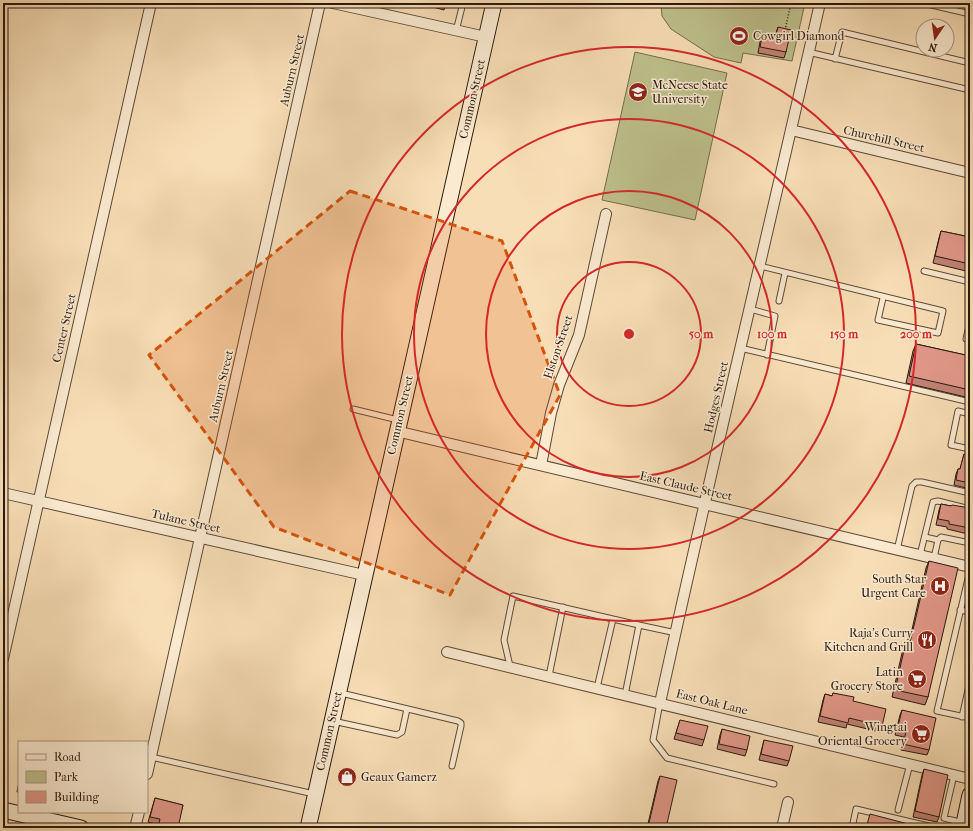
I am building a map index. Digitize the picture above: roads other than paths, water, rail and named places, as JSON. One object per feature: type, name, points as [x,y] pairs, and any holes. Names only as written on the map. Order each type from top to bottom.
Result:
[{"type":"street","name":"Center Street","points":[[3,659],[151,3]]},
{"type":"street","name":"Auburn Street","points":[[148,770],[320,3]]},
{"type":"street","points":[[333,3],[486,37]]},
{"type":"street","name":"Common Street","points":[[308,828],[494,3]]},
{"type":"street","name":"Hodges Street","points":[[660,703],[704,504],[820,3]]},
{"type":"street","name":"Churchill Street","points":[[791,130],[970,173]]},
{"type":"street","name":"Elston Street","points":[[541,465],[551,414],[559,385],[579,335],[606,214]]},
{"type":"street","name":"East Claude Street","points":[[398,426],[541,465],[934,558],[970,568]]},
{"type":"street","name":"Tulane Street","points":[[3,493],[364,575]]},
{"type":"street","name":"East Oak Lane","points":[[447,652],[970,778]]},
{"type":"street","points":[[963,826],[970,795]]},
{"type":"street","points":[[782,828],[788,802]]},
{"type":"street","points":[[3,810],[80,828]]},
{"type":"street","points":[[135,828],[138,813]]},
{"type":"lane","points":[[456,31],[463,3]]},
{"type":"lane","points":[[923,3],[970,14]]},
{"type":"lane","points":[[835,59],[842,32],[970,63]]},
{"type":"lane","points":[[808,52],[970,90]]},
{"type":"lane","points":[[760,266],[943,312],[938,333],[878,320],[883,298]]},
{"type":"lane","points":[[924,271],[970,282]]},
{"type":"lane","points":[[779,301],[785,273]]},
{"type":"lane","points":[[750,309],[775,316],[767,355]]},
{"type":"lane","points":[[966,339],[970,320]]},
{"type":"lane","points":[[740,348],[970,402]]},
{"type":"lane","points":[[353,410],[398,426]]},
{"type":"lane","points":[[970,414],[958,411],[951,444],[970,449]]},
{"type":"lane","points":[[897,550],[912,486],[916,482],[970,493]]},
{"type":"lane","points":[[920,555],[933,502],[938,501],[970,509]]},
{"type":"lane","points":[[924,537],[938,540],[943,537],[970,543]]},
{"type":"lane","points":[[934,558],[938,540]]},
{"type":"lane","points":[[970,568],[968,586],[960,610],[937,711],[970,718]]},
{"type":"lane","points":[[510,666],[504,640],[513,596],[676,633]]},
{"type":"lane","points":[[549,676],[563,607]]},
{"type":"lane","points":[[960,610],[970,612]]},
{"type":"lane","points":[[597,688],[613,619]]},
{"type":"lane","points":[[625,695],[639,625]]},
{"type":"lane","points":[[962,717],[970,681]]},
{"type":"lane","points":[[338,693],[458,721],[461,723],[461,726],[452,766]]},
{"type":"lane","points":[[660,703],[653,740],[667,758],[774,784]]},
{"type":"lane","points":[[332,720],[397,735],[402,732],[407,709]]},
{"type":"lane","points":[[151,757],[315,794]]},
{"type":"lane","points":[[898,810],[910,764]]},
{"type":"lane","points":[[954,775],[944,818],[963,826]]},
{"type":"lane","points":[[852,828],[856,809],[934,828]]},
{"type":"place","name":"Cowgirl Diamond","points":[[739,36]]},
{"type":"place","name":"McNeese State University","points":[[638,92]]},
{"type":"place","name":"South Star Urgent Care","points":[[940,586]]},
{"type":"place","name":"Raja's Curry Kitchen and Grill","points":[[927,640]]},
{"type":"place","name":"Latin Grocery Store","points":[[917,679]]},
{"type":"place","name":"Wingtai Oriental Grocery","points":[[921,734]]},
{"type":"place","name":"Geaux Gamerz","points":[[347,777]]}]
